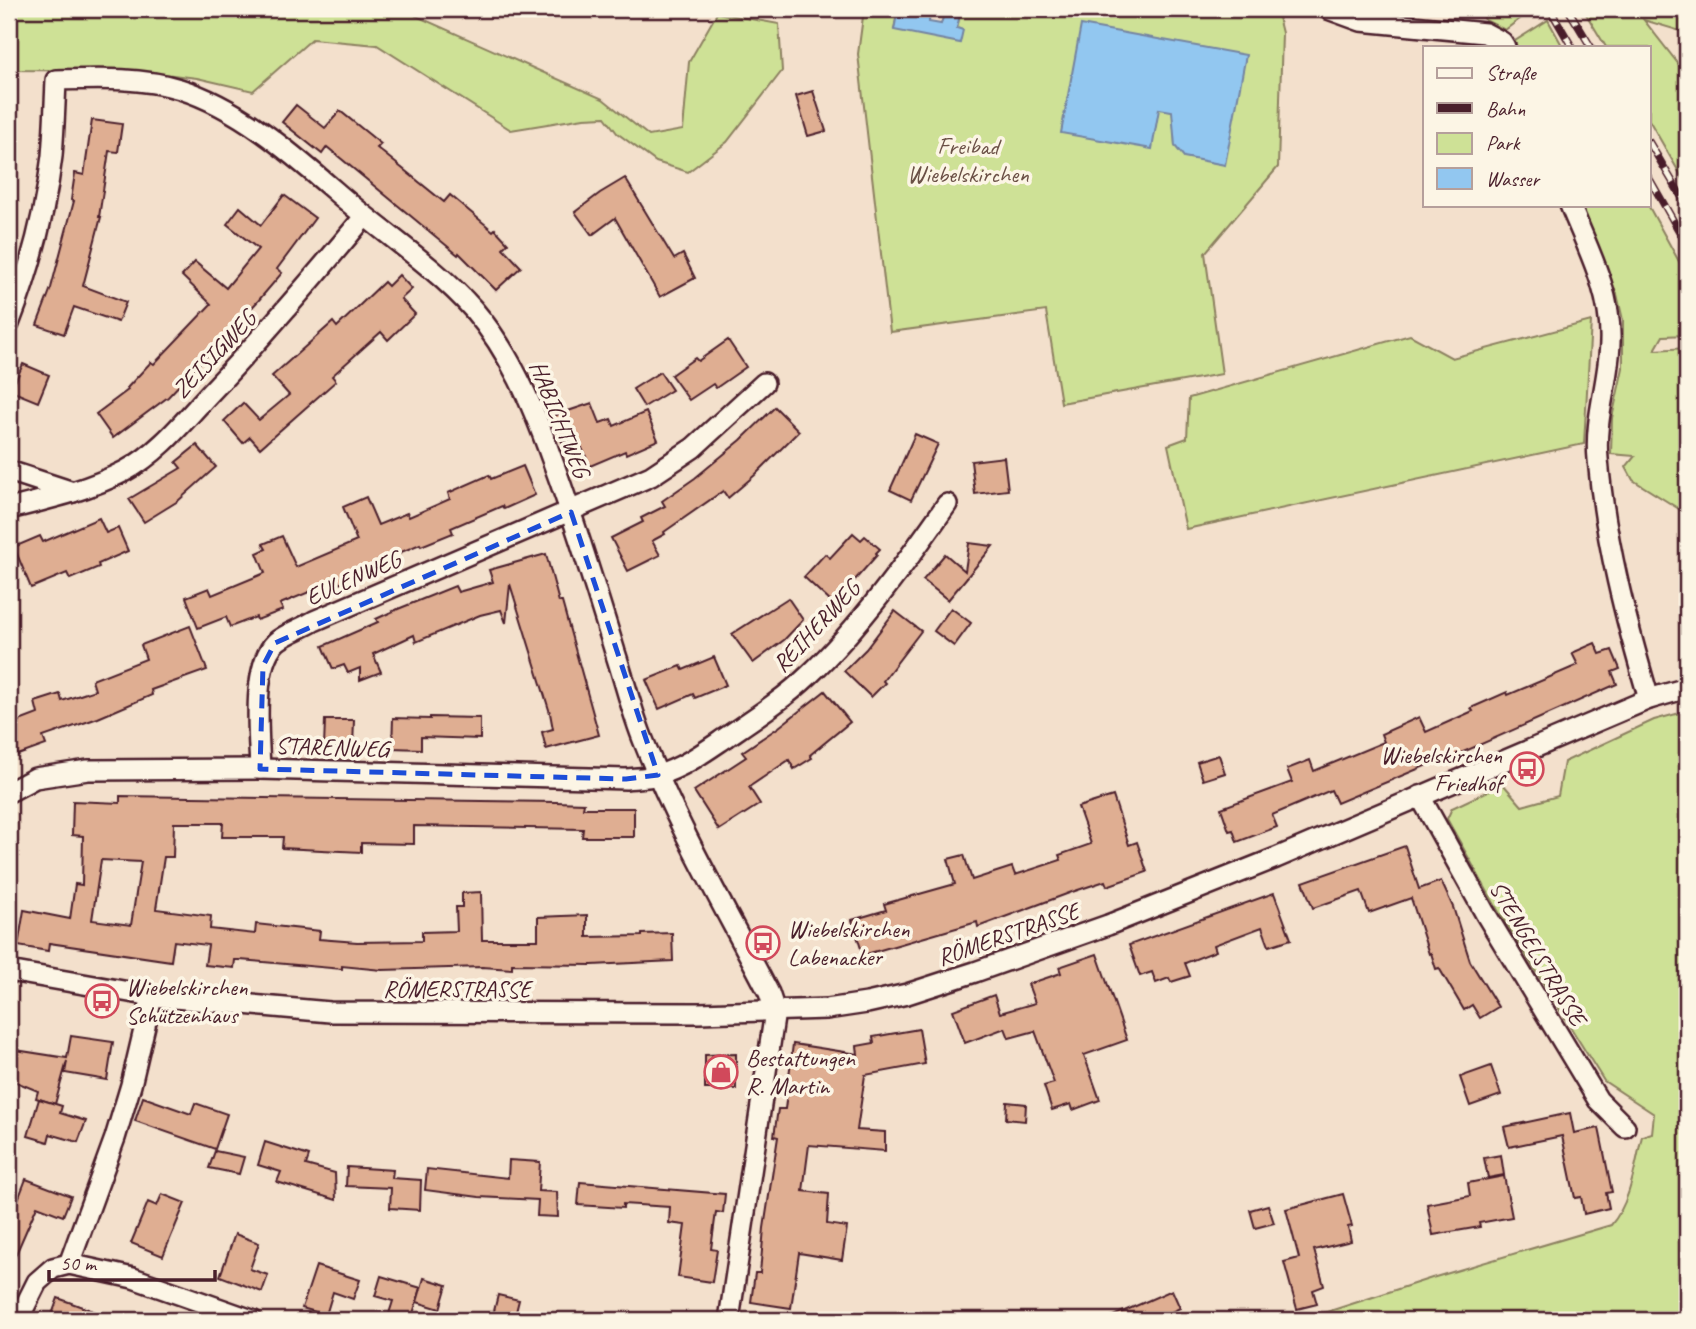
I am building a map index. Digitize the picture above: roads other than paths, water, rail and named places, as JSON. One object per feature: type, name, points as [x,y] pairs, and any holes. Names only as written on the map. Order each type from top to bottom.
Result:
[{"type":"street","points":[[1328,9],[1361,21],[1485,33],[1504,45]]},
{"type":"street","name":"HABICHTWEG","points":[[9,324],[41,222],[52,156],[56,80],[132,81],[181,89],[233,113],[291,153],[432,272],[471,307],[505,351],[535,412],[571,512],[642,738],[658,775],[769,993],[775,1011]]},
{"type":"street","points":[[1570,206],[1606,294],[1610,345],[1597,422],[1598,460],[1626,621],[1649,699]]},
{"type":"street","name":"ZEISIGWEG","points":[[9,509],[74,492],[127,470],[160,446],[276,323],[364,217]]},
{"type":"street","name":"EULENWEG","points":[[260,769],[258,693],[263,666],[275,643],[314,621],[651,476],[693,448],[764,383]]},
{"type":"street","points":[[9,471],[74,492]]},
{"type":"street","name":"REIHERWEG","points":[[658,775],[711,747],[770,707],[810,674],[853,627],[909,558],[947,504]]},
{"type":"street","name":"RÖMERSTRASSE","points":[[9,972],[152,996],[242,1006],[357,1013],[775,1011],[827,1009],[867,1003],[907,994],[975,972],[1134,915],[1276,858],[1649,699],[1687,688]]},
{"type":"street","name":"STARENWEG","points":[[9,792],[35,778],[88,770],[260,769],[626,779],[658,775]]},
{"type":"street","name":"STENGELSTRASSE","points":[[1420,796],[1485,913],[1598,1100],[1625,1127]]},
{"type":"street","points":[[69,1264],[115,1138],[131,1085],[152,996]]},
{"type":"street","points":[[729,1320],[775,1011]]},
{"type":"street","points":[[18,1320],[37,1282],[53,1268],[69,1264],[133,1278],[252,1320]]},
{"type":"water","points":[[898,9],[913,9],[912,16],[920,18],[922,11],[930,13],[929,22],[941,24],[945,10],[942,9],[967,9],[966,14],[960,14],[957,28],[963,30],[960,43],[894,30]]},
{"type":"water","points":[[1081,25],[1246,55],[1225,165],[1184,157],[1175,146],[1172,111],[1159,109],[1152,149],[1061,133]]},
{"type":"railway","points":[[1550,9],[1571,46]]},
{"type":"railway","points":[[1568,9],[1590,46]]},
{"type":"railway","points":[[1650,144],[1687,206]]},
{"type":"railway","points":[[1650,180],[1687,245]]},
{"type":"place","name":"Wiebelskirchen Friedhof","points":[[1527,769]]},
{"type":"place","name":"Wiebelskirchen Labenacker","points":[[763,943]]},
{"type":"place","name":"Wiebelskirchen Schützenhaus","points":[[102,1001]]},
{"type":"place","name":"Bestattungen R. Martin","points":[[721,1072]]},
{"type":"park label","name":"Freibad Wiebelskirchen","points":[[968,160]]}]
